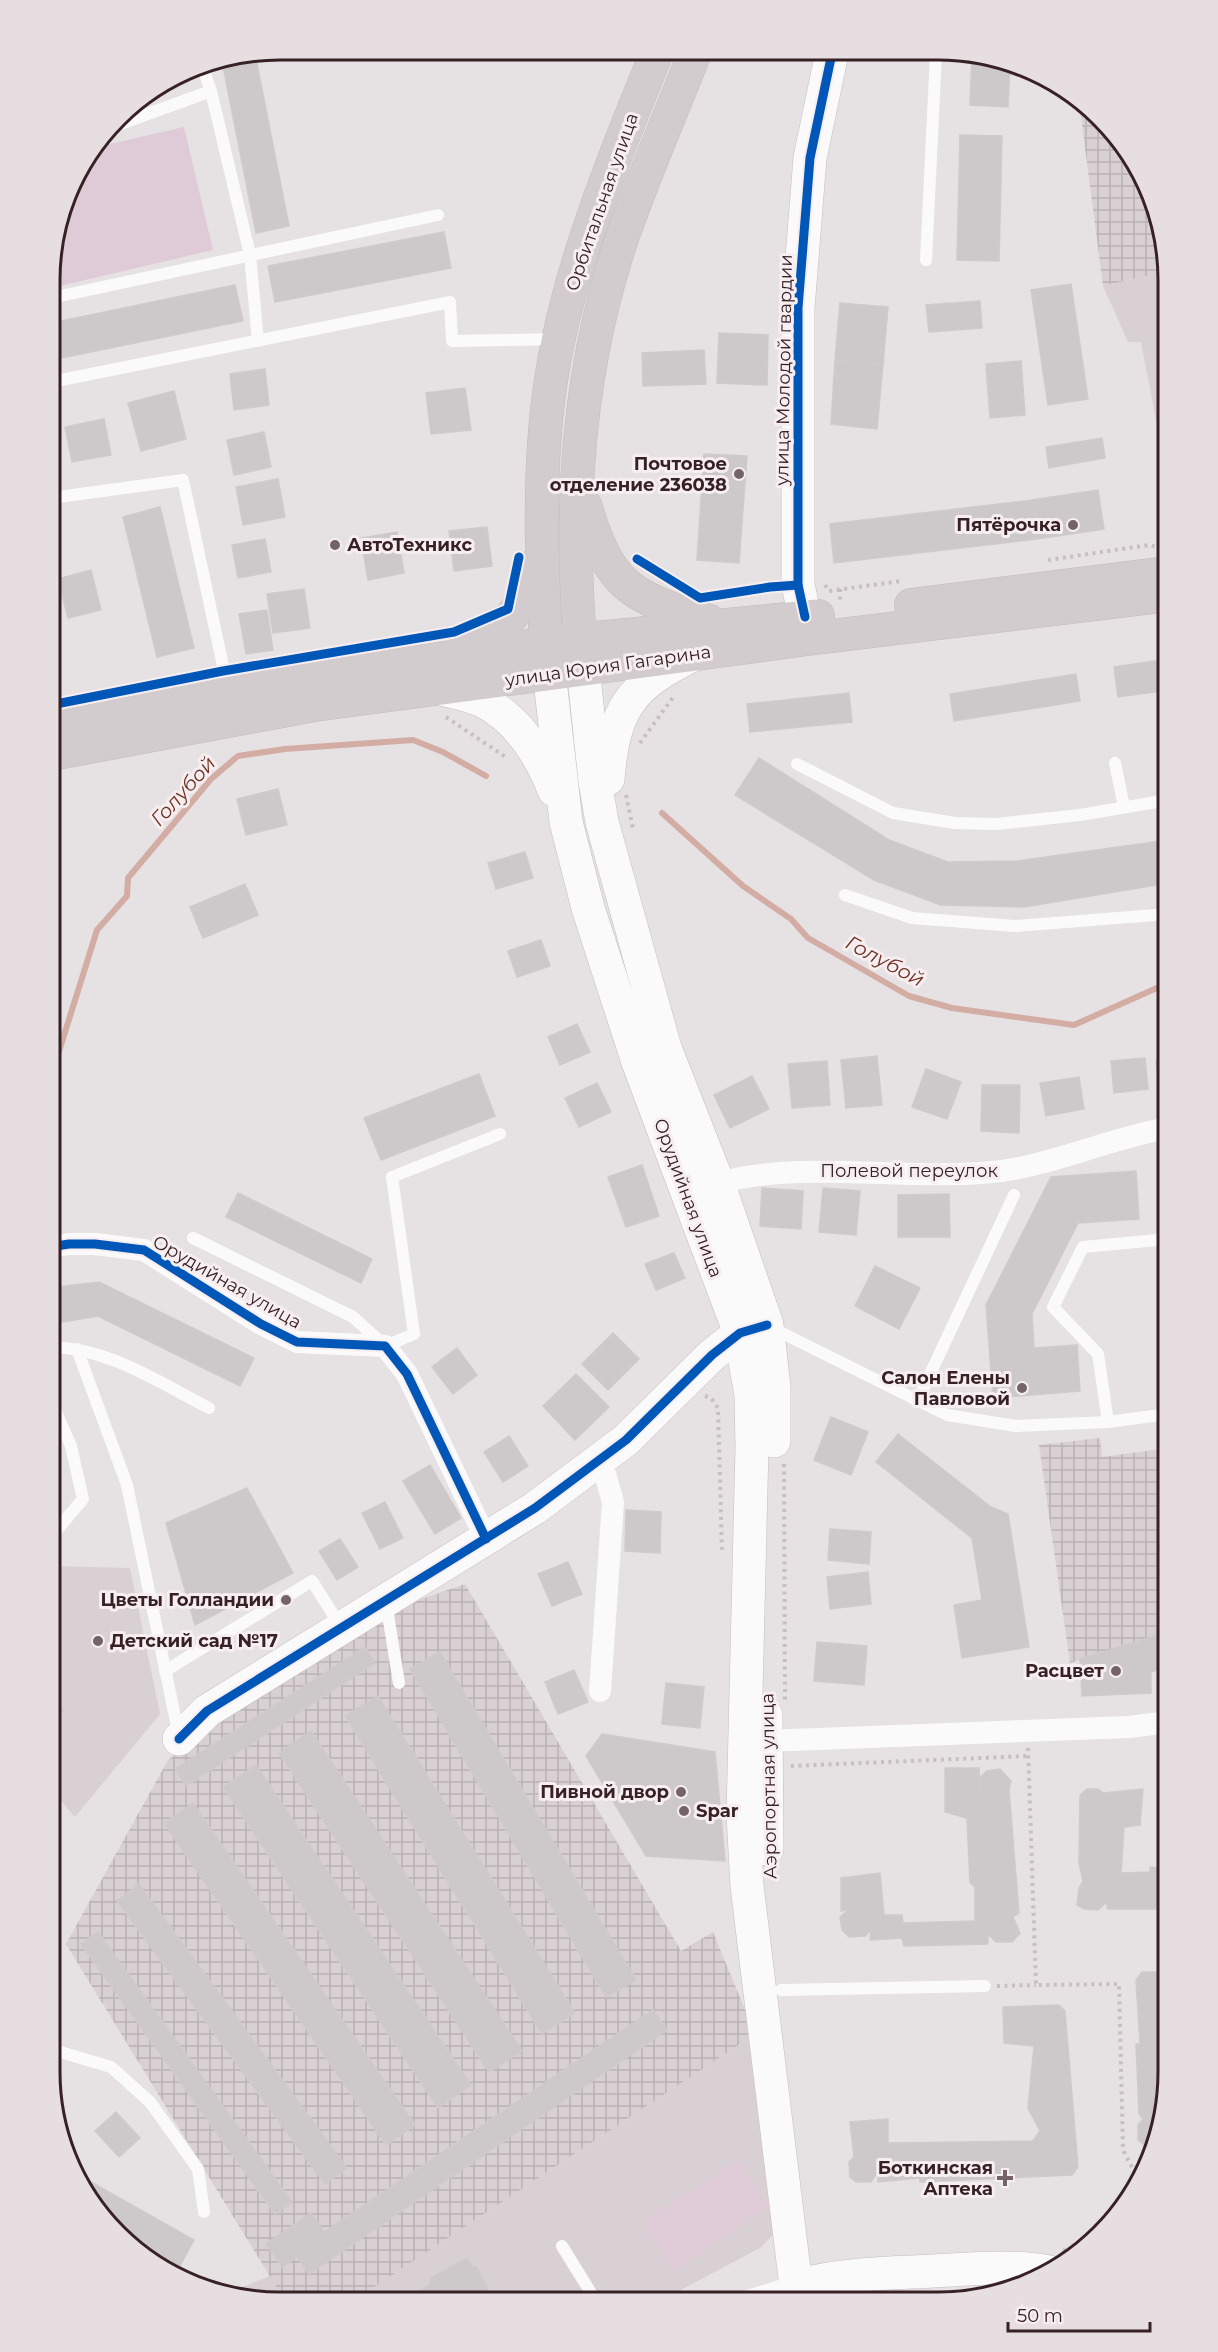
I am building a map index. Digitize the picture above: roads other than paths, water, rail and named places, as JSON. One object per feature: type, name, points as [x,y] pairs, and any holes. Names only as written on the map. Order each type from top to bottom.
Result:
[{"type":"main road","name":"Орбитальная улица","points":[[547,658],[540,541],[546,419],[559,339],[579,258],[595,210],[654,60]]},
{"type":"main road","name":"Орбитальная улица","points":[[582,654],[576,475],[588,379],[605,296],[636,201],[692,60]]},
{"type":"main road","name":"улица Молодой гвардии","points":[[805,617],[798,585],[798,308],[810,158],[831,60]]},
{"type":"main road","points":[[576,475],[595,536],[610,568],[620,581],[635,593],[662,606],[722,625]]},
{"type":"main road","points":[[540,541],[529,587],[519,608],[504,626],[435,674],[482,701],[514,723],[543,760],[566,822]]},
{"type":"main road","name":"улица Юрия Гагарина","points":[[60,722],[228,690],[435,674],[582,654],[722,625],[1158,574]]},
{"type":"main road","name":"улица Юрия Гагарина","points":[[582,654],[696,654],[1158,596]]},
{"type":"main road","name":"Орудийная улица","points":[[582,654],[595,781],[602,822],[665,1048],[718,1183],[753,1329]]},
{"type":"main road","points":[[602,822],[611,742],[619,720],[643,686],[658,673],[696,654]]},
{"type":"main road","name":"Орудийная улица","points":[[547,658],[566,822],[588,908],[638,1062],[753,1329]]},
{"type":"main road","name":"улица Юрия Гагарина","points":[[60,752],[234,718],[435,674]]},
{"type":"main road","points":[[179,1739],[207,1711],[535,1508],[602,1460],[712,1355],[753,1329]]},
{"type":"main road","name":"Аэропортная улица","points":[[753,1329],[774,1387],[765,1782],[769,1868],[806,2283]]},
{"type":"main road","name":"Аэропортная улица","points":[[753,1329],[742,1815],[747,1886],[806,2283]]},
{"type":"main road","points":[[806,2283],[870,2274],[977,2269],[1031,2271]]},
{"type":"street","name":"Полевой переулок","points":[[718,1183],[743,1176],[812,1171],[981,1174],[1013,1170],[1158,1131]]},
{"type":"street","name":"Орудийная улица","points":[[60,1246],[86,1244],[144,1250],[261,1324],[297,1342],[385,1346]]},
{"type":"street","points":[[385,1346],[407,1374],[486,1539]]},
{"type":"street","points":[[600,1691],[612,1502],[602,1460]]},
{"type":"street","points":[[766,1741],[1158,1723]]},
{"type":"street","points":[[777,2292],[806,2283]]},
{"type":"lane","points":[[926,260],[936,60]]},
{"type":"lane","points":[[205,74],[250,255],[258,341]]},
{"type":"lane","points":[[126,122],[211,91]]},
{"type":"lane","points":[[60,296],[438,215]]},
{"type":"lane","points":[[60,380],[450,302],[452,341],[559,339]]},
{"type":"lane","points":[[60,497],[183,480],[228,690]]},
{"type":"lane","points":[[1115,763],[1124,807]]},
{"type":"lane","points":[[797,764],[892,813],[955,823],[996,824],[1158,802]]},
{"type":"lane","points":[[846,895],[912,918],[994,925],[1015,926],[1158,915]]},
{"type":"lane","points":[[193,1238],[353,1317],[385,1346],[414,1334],[392,1176],[500,1134]]},
{"type":"lane","points":[[917,1402],[1014,1196]]},
{"type":"lane","points":[[1108,1422],[1098,1354],[1053,1307],[1083,1247],[1158,1240]]},
{"type":"lane","points":[[753,1329],[947,1415],[1016,1426],[1108,1422],[1158,1415]]},
{"type":"lane","points":[[60,1348],[106,1356],[209,1408]]},
{"type":"lane","points":[[77,1349],[127,1485],[179,1739]]},
{"type":"lane","points":[[60,1421],[71,1446],[82,1499],[60,1526]]},
{"type":"lane","points":[[165,1671],[312,1581],[341,1629]]},
{"type":"lane","points":[[386,1601],[399,1683]]},
{"type":"lane","points":[[781,1990],[985,1986]]},
{"type":"lane","points":[[60,2052],[111,2067],[150,2102],[198,2169],[204,2212]]},
{"type":"lane","points":[[562,2246],[590,2292]]},
{"type":"waterway","name":"Голубой","points":[[60,1048],[97,930],[127,896],[128,878],[211,779],[238,756],[285,749],[413,740],[443,752],[486,776]]},
{"type":"waterway","name":"Голубой","points":[[662,813],[743,886],[791,919],[808,938],[909,996],[952,1008],[1074,1025],[1158,987]]},
{"type":"place","name":"Почтовое отделение 236038","points":[[739,474]]},
{"type":"place","name":"Пятёрочка","points":[[1073,525]]},
{"type":"place","name":"АвтоТехникс","points":[[335,545]]},
{"type":"place","name":"Салон Елены Павловой","points":[[1022,1388]]},
{"type":"place","name":"Цветы Голландии","points":[[286,1600]]},
{"type":"place","name":"Детский сад №17","points":[[98,1641]]},
{"type":"place","name":"Расцвет","points":[[1116,1671]]},
{"type":"place","name":"Пивной двор","points":[[681,1792]]},
{"type":"place","name":"Spar","points":[[684,1811]]},
{"type":"place","name":"Боткинская Аптека","points":[[1005,2178]]}]
